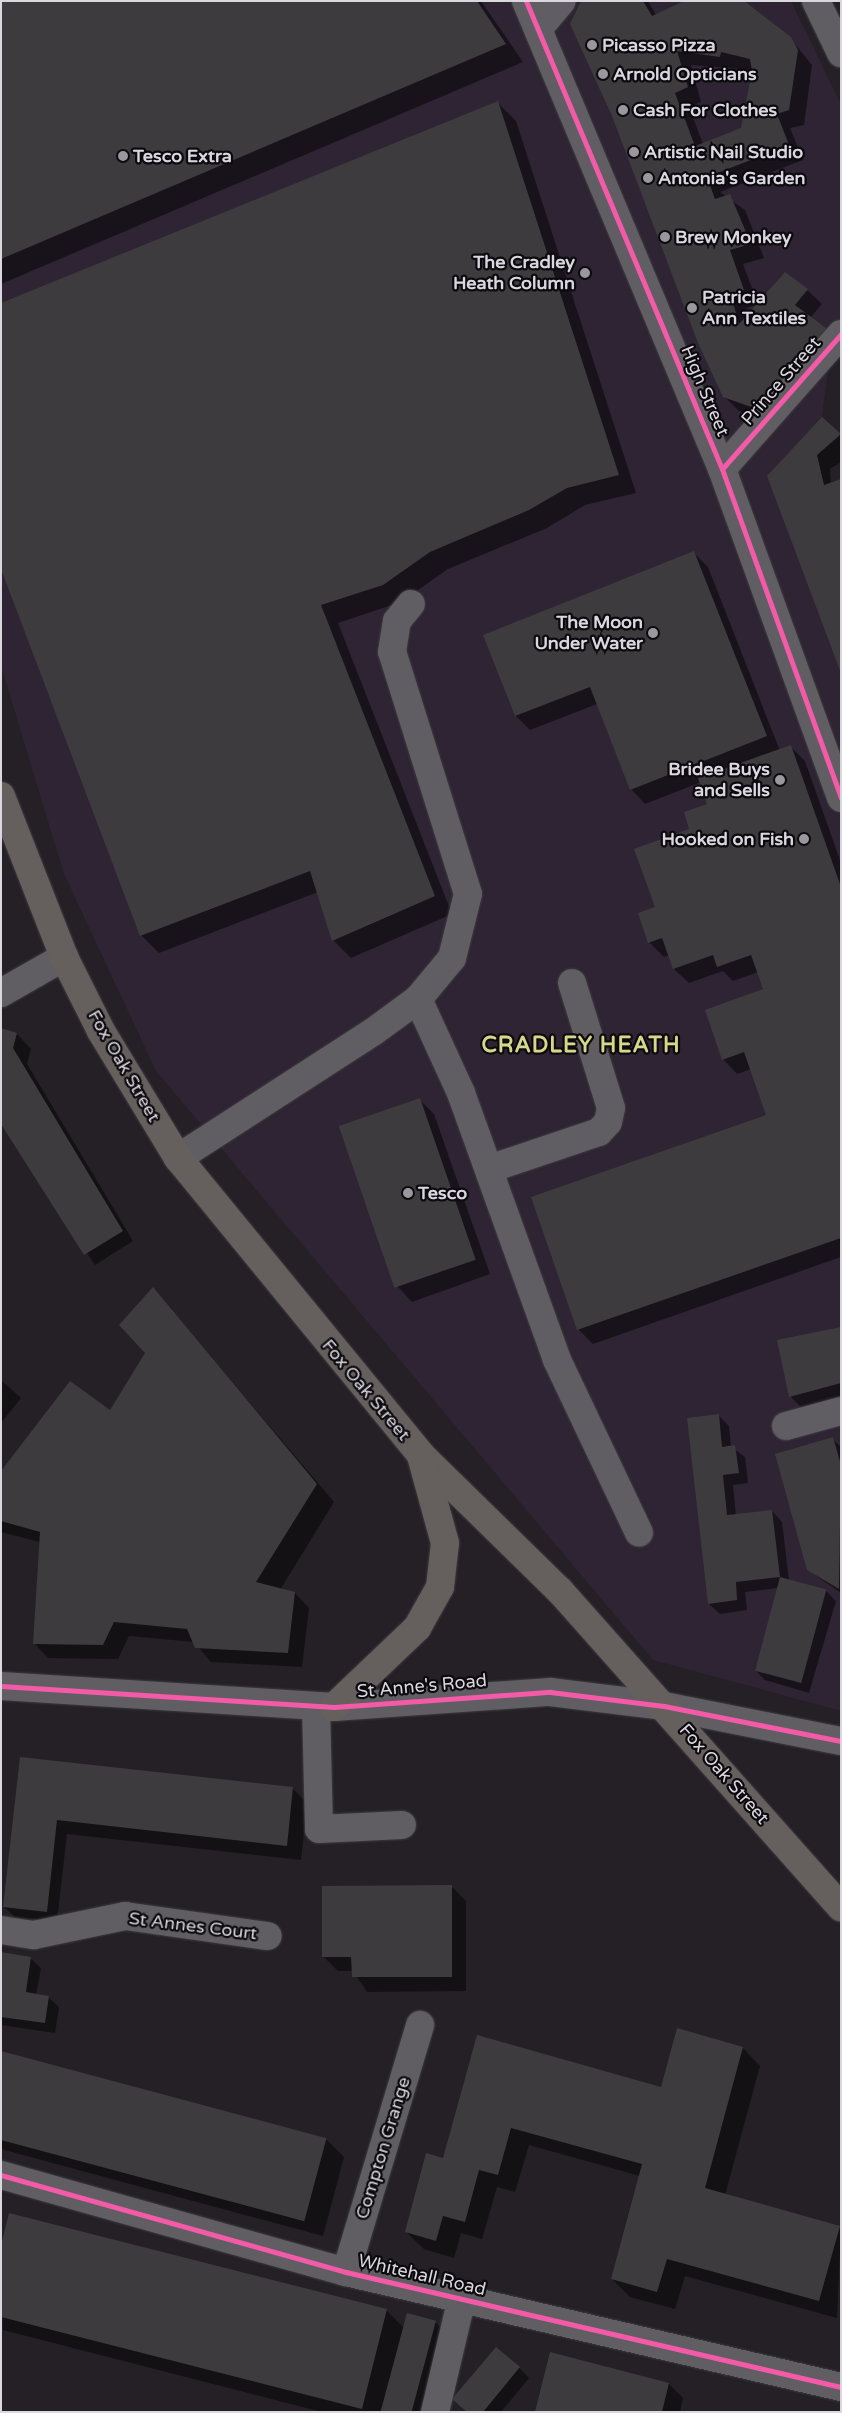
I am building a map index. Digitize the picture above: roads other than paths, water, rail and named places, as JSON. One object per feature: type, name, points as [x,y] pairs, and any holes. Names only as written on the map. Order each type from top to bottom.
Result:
[{"type":"main road","name":"Fox Oak Street","points":[[1,796],[64,957],[101,1031],[178,1158],[421,1455],[560,1591],[841,1907]]},
{"type":"main road","points":[[325,1707],[417,1628],[440,1587],[445,1543],[421,1455]]},
{"type":"street","name":"High Street","points":[[526,1],[539,28],[722,469],[841,798]]},
{"type":"street","points":[[539,28],[562,1]]},
{"type":"street","points":[[816,1],[841,53]]},
{"type":"street","name":"Prince Street","points":[[722,469],[841,334]]},
{"type":"street","points":[[178,1158],[418,999],[452,958],[468,894],[392,652],[397,621],[411,604]]},
{"type":"street","points":[[1,993],[64,957]]},
{"type":"street","points":[[489,1169],[598,1132],[608,1122],[611,1108],[572,984]]},
{"type":"street","points":[[418,999],[461,1093],[558,1360],[639,1533]]},
{"type":"street","points":[[786,1426],[841,1411]]},
{"type":"street","name":"St Anne's Road","points":[[1,1686],[325,1707],[522,1691],[664,1706],[841,1742]]},
{"type":"street","points":[[325,1707],[319,1829],[402,1825]]},
{"type":"street","name":"St Annes Court","points":[[1,1930],[34,1935],[125,1916],[268,1936]]},
{"type":"street","name":"Compton Grange","points":[[346,2272],[420,2025]]},
{"type":"street","name":"Whitehall Road","points":[[1,2175],[346,2272],[841,2387]]},
{"type":"street","points":[[435,2412],[462,2298]]},
{"type":"place","name":"Picasso Pizza","points":[[592,45]]},
{"type":"place","name":"Arnold Opticians","points":[[603,74]]},
{"type":"place","name":"Cash For Clothes","points":[[623,110]]},
{"type":"place","name":"Artistic Nail Studio","points":[[634,152]]},
{"type":"place","name":"Tesco Extra","points":[[123,156]]},
{"type":"place","name":"Antonia's Garden","points":[[648,178]]},
{"type":"place","name":"Brew Monkey","points":[[665,237]]},
{"type":"place","name":"The Cradley Heath Column","points":[[585,273]]},
{"type":"place","name":"Patricia Ann Textiles","points":[[692,308]]},
{"type":"place","name":"The Moon Under Water","points":[[653,633]]},
{"type":"place","name":"Bridee Buys and Sells","points":[[780,780]]},
{"type":"place","name":"Hooked on Fish","points":[[804,839]]},
{"type":"place","name":"Tesco","points":[[408,1193]]},
{"type":"district","name":"CRADLEY HEATH","points":[[581,1046]]}]
